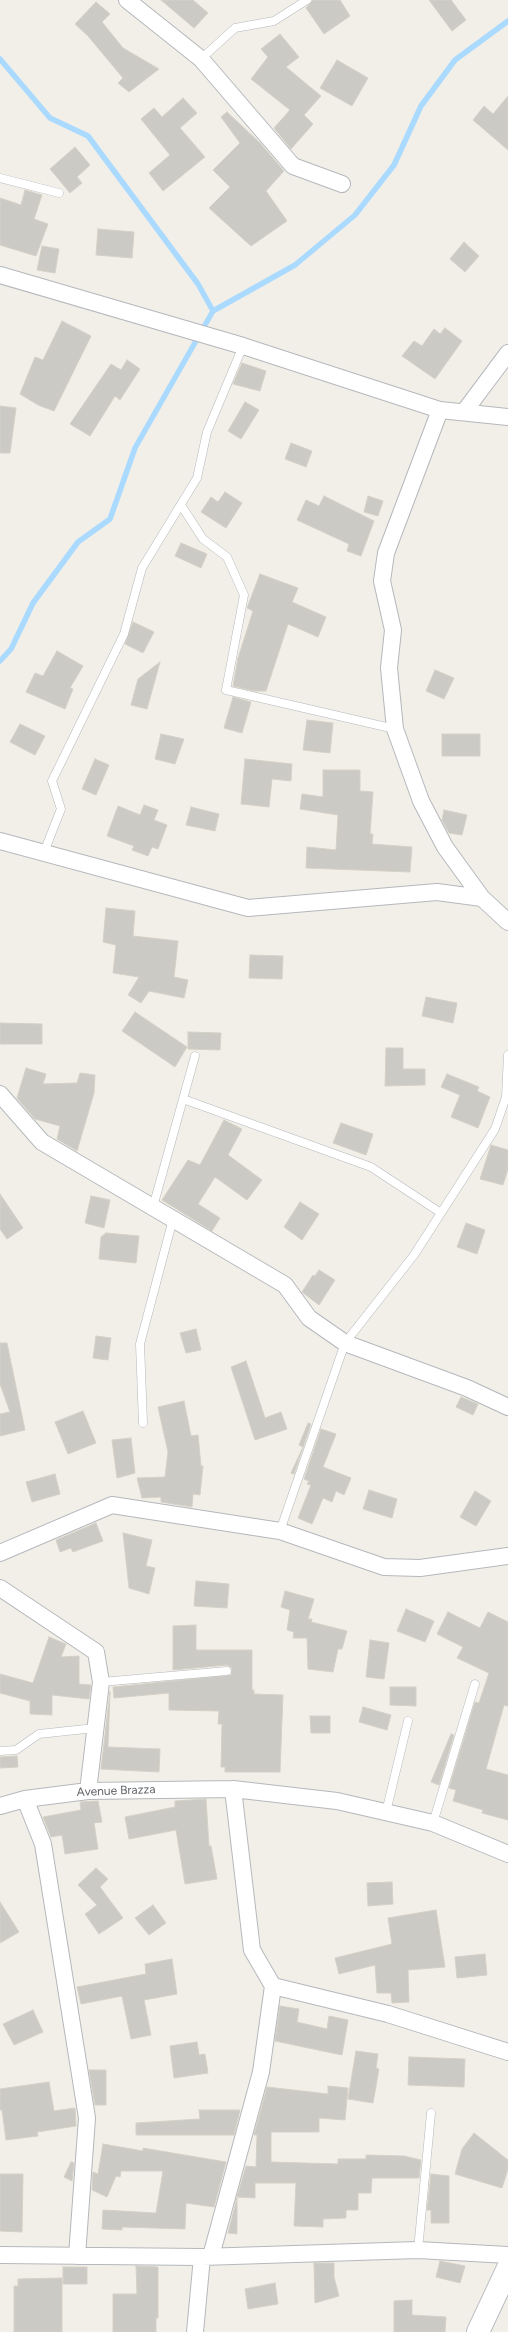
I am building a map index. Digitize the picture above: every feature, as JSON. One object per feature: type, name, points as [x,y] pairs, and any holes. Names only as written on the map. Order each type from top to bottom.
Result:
[{"type":"street","points":[[127,0],[201,59],[293,166],[342,184]]},
{"type":"street","points":[[0,275],[206,337],[243,346],[440,410],[508,417]]},
{"type":"street","points":[[464,412],[508,353]]},
{"type":"street","points":[[440,410],[386,553],[382,581],[394,630],[389,668],[395,729],[421,801],[441,840],[482,898],[508,922]]},
{"type":"street","points":[[0,841],[248,908],[437,892],[482,898]]},
{"type":"street","points":[[0,1094],[42,1142],[285,1285],[309,1318],[345,1343],[467,1388],[508,1407]]},
{"type":"street","points":[[0,1552],[112,1505],[280,1530],[384,1567],[420,1568],[508,1556]]},
{"type":"street","points":[[0,1588],[96,1652],[101,1682],[88,1790]]},
{"type":"street","points":[[195,2332],[206,2257],[261,2072],[273,1986],[252,1950],[233,1789]]},
{"type":"street","name":"Avenue Brazza","points":[[0,1806],[25,1799],[88,1790],[233,1789],[337,1801],[386,1812],[433,1824],[508,1854]]},
{"type":"street","points":[[25,1799],[43,1844],[87,2118],[77,2256]]},
{"type":"street","points":[[273,1986],[388,2014],[508,2052]]},
{"type":"street","points":[[0,2256],[206,2257],[418,2250],[508,2255]]},
{"type":"street","points":[[478,2332],[508,2268]]},
{"type":"lane","points":[[201,59],[235,28],[274,20],[307,0]]},
{"type":"lane","points":[[0,178],[59,193]]},
{"type":"lane","points":[[44,852],[61,809],[52,781],[124,634],[142,568],[197,478],[207,432],[243,346]]},
{"type":"lane","points":[[181,505],[203,539],[227,557],[244,595],[226,690],[395,729]]},
{"type":"lane","points":[[280,1530],[345,1343],[414,1255],[495,1129],[506,1097],[508,1055]]},
{"type":"lane","points":[[152,1207],[195,1056]]},
{"type":"lane","points":[[183,1099],[371,1167],[441,1214]]},
{"type":"lane","points":[[143,1423],[140,1344],[173,1219]]},
{"type":"lane","points":[[101,1682],[227,1672]]},
{"type":"lane","points":[[433,1824],[475,1684]]},
{"type":"lane","points":[[386,1812],[408,1721]]},
{"type":"lane","points":[[0,1751],[16,1750],[39,1734],[95,1728]]},
{"type":"lane","points":[[418,2250],[431,2113]]},
{"type":"building","points":[[161,0],[193,0],[208,13],[194,28]]},
{"type":"building","points":[[313,0],[340,0],[350,16],[324,34],[306,8]]},
{"type":"building","points":[[429,0],[451,0],[466,20],[452,31]]},
{"type":"building","points":[[96,2],[110,14],[102,22],[123,48],[159,69],[129,92],[118,83],[123,78],[88,36],[75,24]]},
{"type":"building","points":[[280,34],[299,57],[286,67],[321,96],[304,115],[313,124],[291,149],[274,128],[290,110],[251,79],[268,57],[261,49]]},
{"type":"building","points":[[337,60],[368,78],[352,106],[320,88]]},
{"type":"building","points":[[508,96],[508,150],[473,120],[484,106],[493,114]]},
{"type":"building","points":[[183,98],[197,113],[180,128],[205,157],[163,191],[149,173],[170,155],[141,119],[154,108],[162,117]]},
{"type":"building","points":[[227,112],[260,143],[284,171],[266,191],[287,221],[251,246],[209,208],[230,187],[213,170],[240,143],[221,117]]},
{"type":"building","points":[[75,147],[90,165],[77,177],[82,183],[70,193],[50,169]]},
{"type":"building","points":[[25,190],[42,195],[34,219],[48,224],[36,256],[0,245],[0,198],[21,205]]},
{"type":"building","points":[[98,229],[134,232],[132,258],[96,255]]},
{"type":"building","points":[[464,242],[479,256],[465,272],[450,259]]},
{"type":"building","points":[[42,246],[59,249],[55,273],[37,270]]},
{"type":"building","points":[[62,321],[91,336],[54,411],[38,405],[20,394],[35,357],[43,360]]},
{"type":"building","points":[[445,328],[462,341],[435,379],[402,356],[414,341],[422,346],[434,329],[440,334]]},
{"type":"building","points":[[127,360],[140,369],[120,400],[115,396],[90,436],[70,424],[111,364],[121,370]]},
{"type":"building","points":[[242,363],[266,371],[260,391],[233,384]]},
{"type":"building","points":[[245,402],[259,410],[241,439],[228,431]]},
{"type":"building","points":[[0,406],[16,408],[10,453],[0,453]]},
{"type":"building","points":[[291,443],[312,451],[306,467],[285,459]]},
{"type":"building","points":[[225,492],[242,503],[226,528],[201,512],[211,497],[218,502]]},
{"type":"building","points":[[324,496],[374,521],[361,556],[347,551],[349,544],[297,520],[306,500],[319,506]]},
{"type":"building","points":[[368,496],[383,501],[378,516],[364,512]]},
{"type":"building","points":[[181,543],[207,554],[201,568],[175,556]]},
{"type":"building","points":[[260,574],[298,588],[292,602],[326,617],[318,637],[288,624],[266,691],[254,691],[233,686],[238,658],[253,611],[247,608]]},
{"type":"building","points":[[133,622],[154,632],[143,653],[125,644]]},
{"type":"building","points":[[57,651],[83,666],[70,688],[73,689],[65,709],[26,692],[35,673],[43,676]]},
{"type":"building","points":[[160,662],[147,709],[131,705],[138,679]]},
{"type":"building","points":[[435,670],[454,678],[444,699],[426,691]]},
{"type":"building","points":[[233,697],[251,702],[242,733],[224,728]]},
{"type":"building","points":[[307,720],[333,723],[330,753],[303,750]]},
{"type":"building","points":[[20,724],[45,736],[35,755],[10,742]]},
{"type":"building","points":[[161,734],[184,739],[175,764],[155,759]]},
{"type":"building","points":[[442,734],[480,734],[480,756],[442,756]]},
{"type":"building","points":[[95,759],[109,765],[96,795],[82,789]]},
{"type":"building","points":[[245,759],[292,764],[291,781],[272,779],[269,807],[241,804]]},
{"type":"building","points":[[323,770],[360,770],[360,791],[373,792],[370,834],[373,834],[372,844],[412,847],[410,872],[306,868],[307,847],[336,850],[338,815],[300,809],[302,794],[323,797]]},
{"type":"building","points":[[144,805],[158,810],[154,820],[167,825],[158,849],[152,847],[148,856],[132,850],[134,846],[107,836],[118,806],[140,815]]},
{"type":"building","points":[[191,807],[219,814],[215,831],[186,825]]},
{"type":"building","points":[[444,810],[467,815],[462,835],[449,833],[442,820]]},
{"type":"building","points":[[106,908],[135,911],[133,936],[178,941],[174,977],[188,980],[184,998],[149,991],[141,1003],[128,995],[139,977],[113,973],[116,945],[103,942]]},
{"type":"building","points":[[250,955],[283,956],[282,979],[249,978]]},
{"type":"building","points":[[426,997],[457,1003],[453,1023],[422,1016]]},
{"type":"building","points":[[135,1012],[187,1047],[175,1067],[122,1031]]},
{"type":"building","points":[[0,1023],[42,1024],[42,1044],[0,1044]]},
{"type":"building","points":[[188,1032],[221,1033],[220,1050],[188,1049]]},
{"type":"building","points":[[386,1048],[403,1048],[403,1069],[425,1069],[425,1085],[385,1086]]},
{"type":"building","points":[[26,1068],[46,1074],[43,1084],[77,1083],[80,1073],[95,1075],[94,1093],[77,1151],[57,1139],[60,1126],[35,1119],[17,1098]]},
{"type":"building","points":[[447,1074],[479,1087],[477,1091],[490,1097],[478,1128],[451,1117],[460,1095],[441,1087]]},
{"type":"building","points":[[224,1120],[242,1129],[228,1155],[262,1180],[247,1200],[215,1177],[198,1204],[220,1218],[212,1231],[162,1200],[188,1160],[200,1165]]},
{"type":"building","points":[[341,1123],[373,1134],[366,1155],[333,1143]]},
{"type":"building","points":[[491,1145],[508,1150],[508,1169],[503,1185],[480,1179]]},
{"type":"building","points":[[0,1194],[23,1228],[7,1239],[0,1229]]},
{"type":"building","points":[[91,1196],[110,1200],[104,1228],[85,1223]]},
{"type":"building","points":[[300,1202],[319,1214],[302,1240],[284,1227]]},
{"type":"building","points":[[466,1223],[485,1230],[477,1254],[457,1247]]},
{"type":"building","points":[[106,1233],[139,1236],[136,1263],[99,1259],[101,1237]]},
{"type":"building","points":[[319,1270],[335,1280],[319,1305],[302,1292],[313,1275],[315,1276]]},
{"type":"building","points":[[196,1329],[201,1350],[186,1353],[180,1333]]},
{"type":"building","points":[[96,1336],[111,1338],[108,1360],[93,1358]]},
{"type":"building","points":[[0,1343],[7,1343],[25,1430],[0,1436],[0,1414],[10,1412],[0,1384]]},
{"type":"building","points":[[246,1361],[265,1418],[281,1412],[287,1429],[255,1440],[231,1367]]},
{"type":"building","points":[[461,1397],[478,1404],[473,1415],[456,1407]]},
{"type":"building","points":[[184,1401],[191,1436],[198,1435],[201,1466],[203,1466],[200,1495],[193,1494],[192,1507],[161,1502],[161,1497],[142,1498],[137,1478],[165,1477],[168,1452],[158,1407]]},
{"type":"building","points":[[83,1411],[96,1443],[68,1454],[55,1422]]},
{"type":"building","points":[[308,1423],[311,1424],[294,1474],[291,1473],[303,1447],[299,1445]]},
{"type":"building","points":[[321,1429],[336,1434],[323,1467],[351,1478],[344,1495],[336,1491],[332,1502],[323,1498],[312,1524],[298,1518],[311,1485],[307,1484],[309,1481],[304,1479]]},
{"type":"building","points":[[131,1438],[135,1473],[117,1478],[112,1440]]},
{"type":"building","points":[[55,1474],[60,1494],[32,1502],[26,1482]]},
{"type":"building","points":[[369,1490],[397,1499],[392,1518],[363,1509]]},
{"type":"building","points":[[475,1491],[491,1501],[476,1526],[460,1517]]},
{"type":"building","points":[[96,1523],[103,1541],[73,1552],[71,1548],[60,1552],[56,1540]]},
{"type":"building","points":[[123,1533],[152,1540],[146,1566],[155,1568],[149,1594],[129,1588]]},
{"type":"building","points":[[196,1581],[229,1584],[227,1608],[194,1606]]},
{"type":"building","points":[[285,1591],[314,1599],[308,1619],[312,1619],[311,1622],[347,1631],[342,1649],[338,1649],[333,1672],[308,1669],[307,1638],[293,1638],[294,1632],[287,1630],[290,1610],[281,1607]]},
{"type":"building","points":[[406,1609],[434,1621],[425,1642],[397,1631]]},
{"type":"building","points":[[448,1612],[480,1628],[488,1612],[508,1622],[508,1706],[504,1705],[486,1769],[508,1775],[508,1820],[482,1813],[483,1810],[453,1801],[456,1790],[449,1788],[475,1702],[479,1703],[489,1673],[457,1658],[463,1647],[437,1634]]},
{"type":"building","points":[[196,1625],[196,1650],[252,1650],[252,1690],[254,1690],[254,1694],[283,1695],[280,1772],[225,1772],[225,1767],[221,1767],[222,1724],[218,1724],[219,1711],[169,1710],[169,1693],[114,1698],[113,1687],[231,1675],[232,1668],[227,1665],[173,1670],[173,1626]]},
{"type":"building","points":[[49,1637],[66,1644],[61,1657],[79,1656],[79,1684],[91,1685],[89,1699],[52,1695],[52,1715],[30,1714],[30,1701],[0,1693],[0,1674],[33,1683]]},
{"type":"building","points":[[370,1640],[389,1643],[384,1679],[366,1677]]},
{"type":"building","points":[[390,1687],[416,1687],[416,1706],[390,1705]]},
{"type":"building","points":[[110,1692],[108,1747],[160,1749],[159,1772],[101,1769]]},
{"type":"building","points":[[363,1707],[391,1715],[387,1730],[359,1722]]},
{"type":"building","points":[[310,1716],[330,1716],[330,1733],[311,1733]]},
{"type":"building","points":[[451,1734],[454,1735],[439,1785],[431,1782]]},
{"type":"building","points":[[17,1756],[18,1767],[0,1768],[0,1757]]},
{"type":"building","points":[[206,1799],[209,1846],[211,1846],[217,1879],[185,1884],[176,1830],[129,1839],[125,1817],[175,1807],[175,1801]]},
{"type":"building","points":[[98,1801],[102,1822],[94,1823],[98,1849],[65,1854],[62,1835],[51,1837],[43,1817],[81,1810],[80,1802]]},
{"type":"building","points":[[96,1868],[108,1879],[100,1887],[123,1918],[99,1934],[85,1914],[97,1905],[78,1885]]},
{"type":"building","points":[[392,1882],[393,1904],[368,1906],[367,1883]]},
{"type":"building","points":[[0,1902],[19,1932],[0,1943]]},
{"type":"building","points":[[153,1905],[166,1923],[149,1935],[135,1918]]},
{"type":"building","points":[[436,1910],[445,1967],[408,1970],[409,2002],[392,2003],[391,1993],[377,1993],[375,1965],[339,1974],[335,1958],[392,1944],[388,1918]]},
{"type":"building","points":[[485,1954],[487,1975],[457,1978],[455,1957]]},
{"type":"building","points":[[172,1959],[177,1994],[144,2000],[151,2035],[131,2039],[122,1996],[81,2004],[77,1987],[146,1974],[145,1964]]},
{"type":"building","points":[[280,2006],[299,2009],[297,2022],[327,2029],[329,2016],[348,2020],[342,2055],[275,2041]]},
{"type":"building","points":[[33,2010],[43,2032],[14,2045],[3,2024]]},
{"type":"building","points":[[197,2042],[199,2055],[205,2054],[208,2073],[174,2078],[170,2046]]},
{"type":"building","points":[[356,2051],[378,2054],[376,2068],[379,2069],[373,2103],[348,2099]]},
{"type":"building","points":[[409,2057],[465,2059],[464,2087],[408,2085]]},
{"type":"building","points":[[89,2070],[106,2070],[106,2105],[95,2105]]},
{"type":"building","points":[[49,2082],[54,2111],[75,2108],[76,2126],[37,2132],[38,2136],[6,2140],[2,2110],[0,2110],[0,2089]]},
{"type":"building","points":[[328,2086],[348,2088],[345,2120],[319,2118],[319,2132],[271,2132],[271,2162],[338,2164],[338,2159],[366,2159],[366,2155],[404,2156],[421,2160],[419,2178],[372,2178],[371,2193],[358,2193],[358,2210],[346,2210],[346,2218],[323,2219],[323,2227],[294,2226],[296,2183],[255,2183],[255,2198],[237,2197],[246,2166],[256,2167],[257,2135],[254,2135],[267,2087],[328,2094]]},
{"type":"building","points":[[199,2110],[240,2110],[234,2135],[136,2135],[136,2123],[200,2119]]},
{"type":"building","points":[[474,2133],[508,2160],[508,2169],[502,2188],[455,2174],[462,2149]]},
{"type":"building","points":[[103,2144],[143,2151],[143,2148],[226,2162],[214,2207],[186,2203],[185,2229],[122,2227],[122,2230],[102,2229],[103,2210],[156,2213],[163,2171],[121,2171],[120,2177],[116,2176],[107,2197],[92,2190],[93,2172],[98,2174]]},
{"type":"building","points":[[71,2162],[74,2163],[72,2181],[64,2177]]},
{"type":"building","points":[[0,2174],[23,2174],[22,2232],[0,2231]]},
{"type":"building","points":[[431,2174],[449,2176],[449,2223],[431,2223],[431,2210],[427,2210]]},
{"type":"building","points":[[237,2198],[237,2234],[228,2233]]},
{"type":"building","points":[[440,2261],[465,2266],[460,2283],[436,2277]]},
{"type":"building","points":[[314,2263],[334,2263],[334,2277],[339,2296],[315,2303]]},
{"type":"building","points":[[136,2266],[158,2267],[158,2318],[156,2318],[156,2332],[113,2332],[113,2294],[137,2294]]},
{"type":"building","points":[[63,2267],[87,2267],[87,2284],[63,2284]]},
{"type":"building","points":[[62,2278],[62,2332],[14,2332],[14,2286],[18,2286],[18,2279]]},
{"type":"building","points":[[275,2283],[278,2304],[248,2309],[245,2289]]},
{"type":"building","points":[[412,2300],[412,2315],[446,2317],[445,2332],[394,2332],[394,2301]]},
{"type":"waterway","points":[[0,661],[11,649],[33,603],[78,542],[110,519],[135,448],[213,311],[295,265],[355,215],[394,165],[421,106],[455,60],[508,21]]},
{"type":"waterway","points":[[0,59],[50,118],[88,136],[198,284],[213,311]]}]
